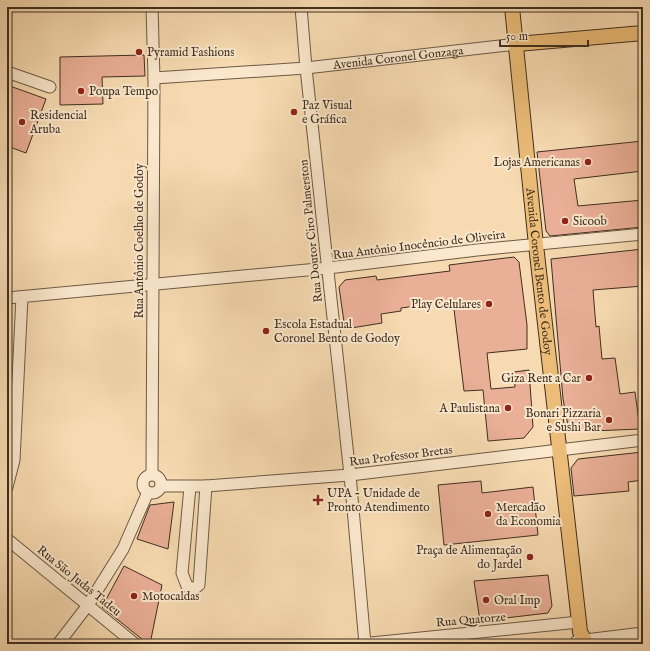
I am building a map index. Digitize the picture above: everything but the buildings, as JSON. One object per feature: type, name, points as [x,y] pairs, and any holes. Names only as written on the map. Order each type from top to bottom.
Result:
[{"type":"main road","name":"Avenida Coronel Bento de Godoy","points":[[512,7],[517,44],[536,245],[581,637]]},
{"type":"main road","name":"Avenida Coronel Gonzaga","points":[[517,44],[643,33]]},
{"type":"street","name":"Rua Antônio Coelho de Godoy","points":[[58,644],[88,605],[123,549],[148,492],[145,490],[143,482],[148,475],[152,474],[154,78],[152,7]]},
{"type":"street","name":"Rua Doutor Ciro Palmerston","points":[[301,7],[306,68],[350,475],[363,644]]},
{"type":"street","name":"Avenida Coronel Gonzaga","points":[[154,78],[306,68],[517,44]]},
{"type":"street","points":[[7,72],[50,87]]},
{"type":"street","name":"Rua Antônio Inocêncio de Oliveira","points":[[7,298],[328,268],[477,250],[643,234]]},
{"type":"street","points":[[7,487],[14,460],[22,296]]},
{"type":"street","name":"Rua Professor Bretas","points":[[161,486],[190,487],[350,475],[643,440]]},
{"type":"street","points":[[148,492],[157,492],[161,486],[160,477],[152,474]]},
{"type":"street","points":[[190,487],[182,573],[187,586],[194,589],[199,585],[206,486]]},
{"type":"street","name":"Rua São Judas Tadeu","points":[[7,539],[135,644]]},
{"type":"street","name":"Rua Quatorze","points":[[363,644],[518,630],[581,637],[643,633]]},
{"type":"place","name":"Pyramid Fashions","points":[[139,52]]},
{"type":"place","name":"Poupa Tempo","points":[[81,91]]},
{"type":"place","name":"Paz Visual e Gráfica","points":[[294,112]]},
{"type":"place","name":"Residencial Aruba","points":[[22,122]]},
{"type":"place","name":"Lojas Americanas","points":[[588,162]]},
{"type":"place","name":"Sicoob","points":[[565,221]]},
{"type":"place","name":"Play Celulares","points":[[489,304]]},
{"type":"place","name":"Escola Estadual Coronel Bento de Godoy","points":[[266,331]]},
{"type":"place","name":"Giza Rent a Car","points":[[589,378]]},
{"type":"place","name":"A Paulistana","points":[[508,408]]},
{"type":"place","name":"Bonari Pizzaria e Sushi Bar","points":[[609,420]]},
{"type":"place","name":"UPA - Unidade de Pronto Atendimento","points":[[318,500]]},
{"type":"place","name":"Mercadão da Economia","points":[[488,514]]},
{"type":"place","name":"Praça de Alimentação do Jardel","points":[[530,557]]},
{"type":"place","name":"Motocaldas","points":[[134,596]]},
{"type":"place","name":"Oral Imp","points":[[486,600]]}]
